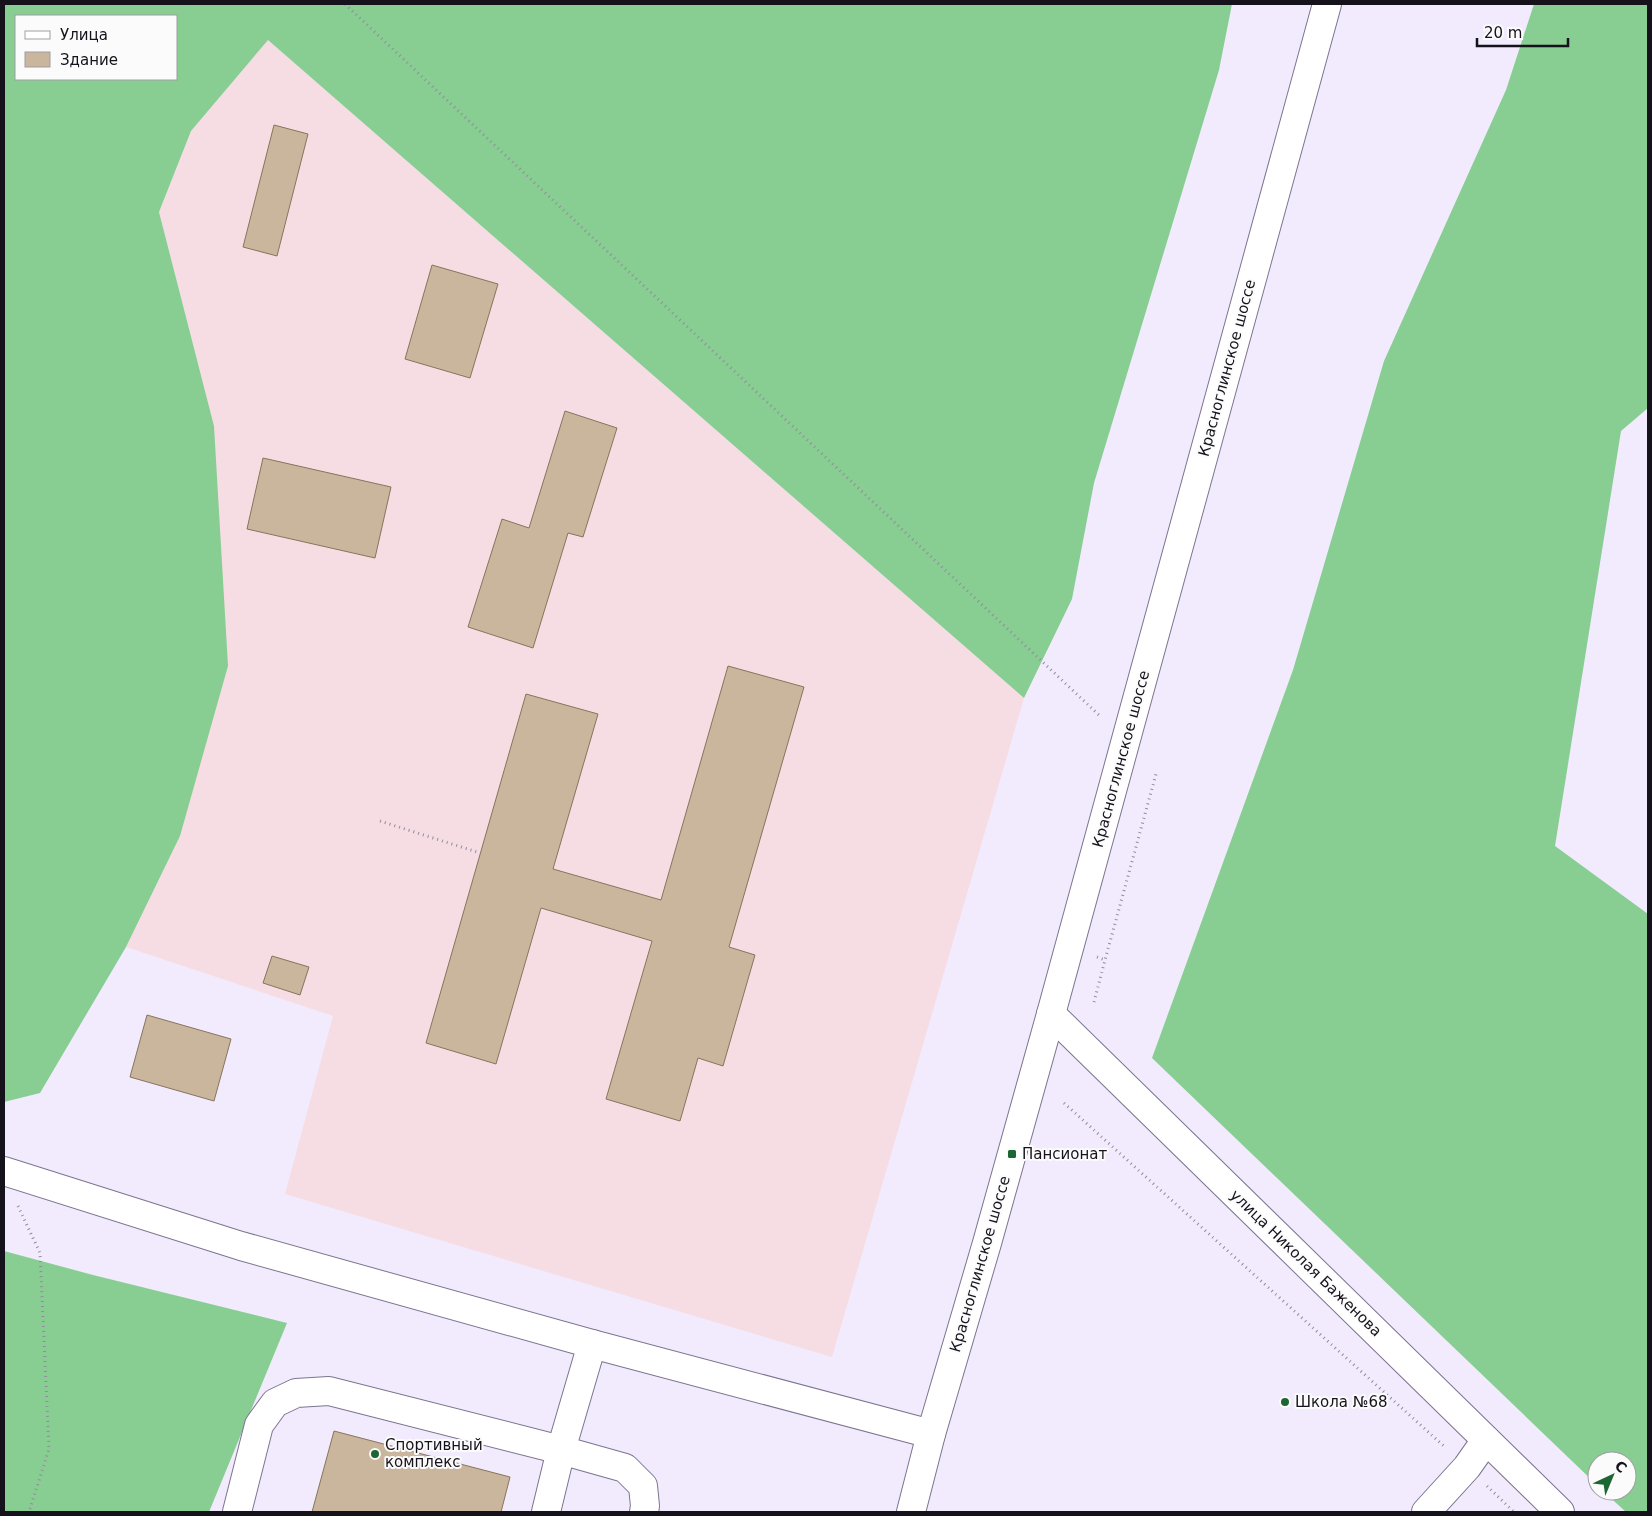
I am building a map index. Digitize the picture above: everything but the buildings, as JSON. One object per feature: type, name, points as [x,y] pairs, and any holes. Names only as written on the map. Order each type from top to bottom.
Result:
[{"type":"street","name":"Красноглинское шоссе","points":[[911,1512],[931,1434],[1052,1014],[1327,4]]},
{"type":"street","name":"улица Николая Баженова","points":[[1052,1014],[1560,1512]]},
{"type":"street","points":[[4,1171],[250,1248],[592,1344],[931,1434]]},
{"type":"street","points":[[546,1512],[561,1450],[592,1344]]},
{"type":"street","points":[[237,1512],[259,1426],[275,1403],[296,1393],[329,1391],[625,1468],[643,1486],[644,1512]]},
{"type":"street","points":[[1426,1512],[1467,1467],[1486,1440]]},
{"type":"path","points":[[345,4],[1126,740]]},
{"type":"path","points":[[1094,1002],[1156,774]]},
{"type":"path","points":[[380,821],[480,852]]},
{"type":"path","points":[[1088,954],[1105,960]]},
{"type":"path","points":[[1064,1103],[1467,1467],[1514,1512]]},
{"type":"path","points":[[16,1202],[40,1253],[49,1449],[29,1512]]},
{"type":"shaded area","points":[[268,40],[1024,698],[832,1357],[285,1194],[333,1016],[126,947],[180,836],[214,426],[159,212],[191,131]]},
{"type":"green space","points":[[4,4],[1232,4],[1219,70],[1094,483],[1072,599],[1024,698],[268,40],[191,131],[159,212],[214,426],[228,666],[180,836],[126,947],[40,1093],[4,1102]]},
{"type":"green space","points":[[1534,4],[1648,4],[1648,408],[1621,431],[1555,846],[1648,914],[1648,1512],[1626,1512],[1614,1501],[1637,1501],[1637,1451],[1587,1451],[1587,1475],[1152,1058],[1293,670],[1384,361],[1506,90]]},
{"type":"green space","points":[[4,1251],[287,1323],[209,1512],[4,1512]]},
{"type":"place","name":"Пансионат","points":[[1012,1154]]},
{"type":"place","name":"Школа №68","points":[[1285,1402]]},
{"type":"place","name":"Спортивный комплекс","points":[[375,1454]]}]
